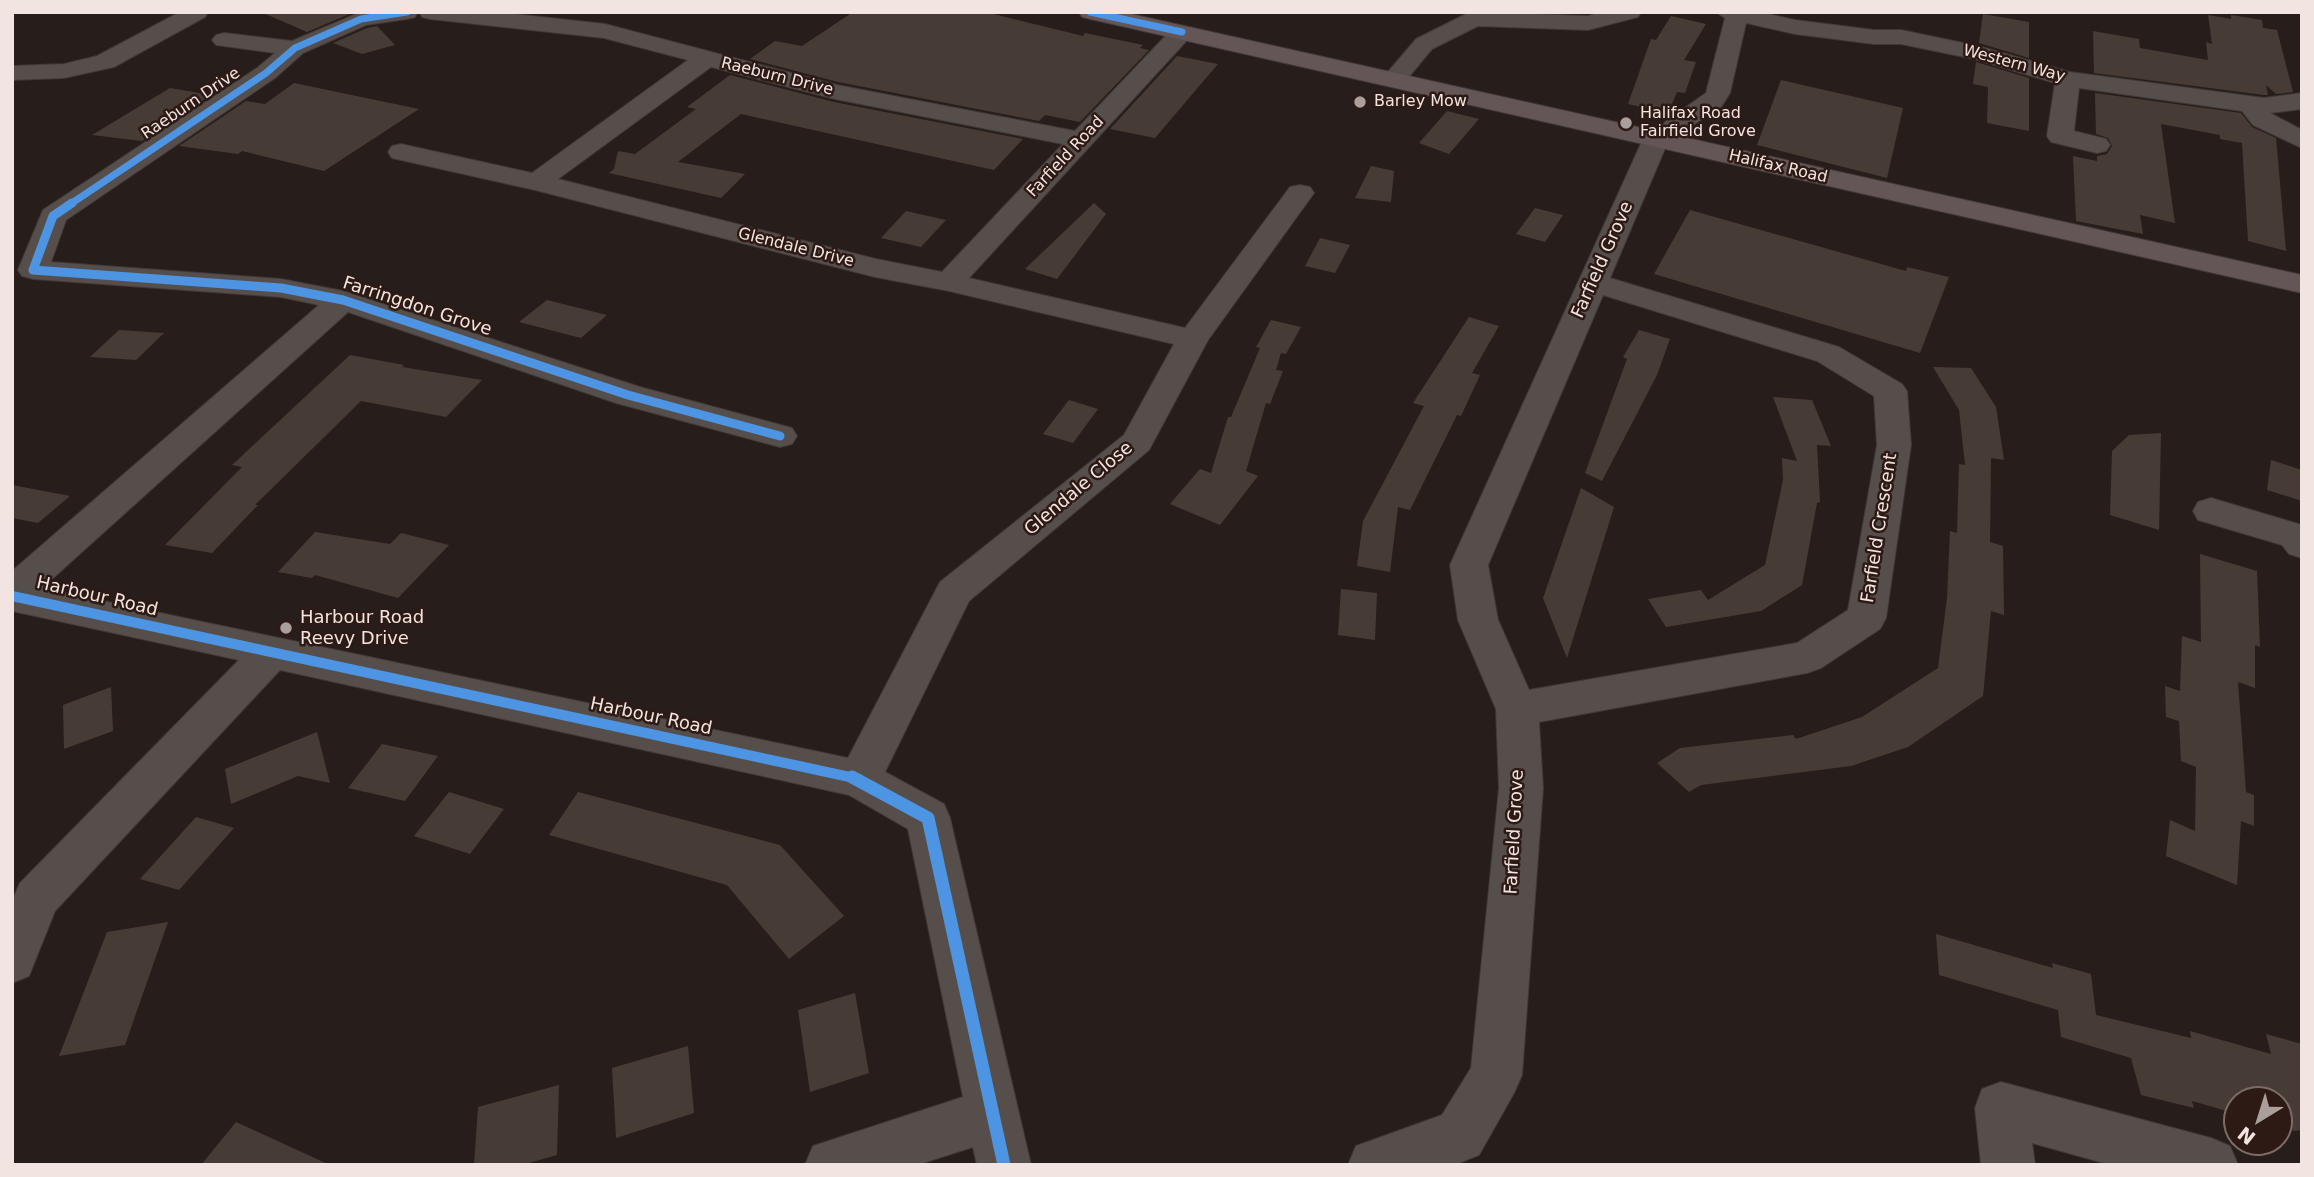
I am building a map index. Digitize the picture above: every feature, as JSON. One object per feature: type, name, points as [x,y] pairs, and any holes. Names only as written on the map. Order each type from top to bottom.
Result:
[{"type":"highway","name":"Halifax Road","points":[[1090,12],[1394,79],[1665,132],[2302,284]]},
{"type":"street","points":[[12,73],[64,71],[105,62],[197,12]]},
{"type":"street","name":"Raeburn Drive","points":[[33,270],[53,216],[266,73],[295,48],[361,19],[407,12]]},
{"type":"street","name":"Raeburn Drive","points":[[430,12],[605,31],[706,60],[835,92],[1082,140]]},
{"type":"street","points":[[605,31],[630,12]]},
{"type":"street","points":[[1394,79],[1423,44],[1474,19],[1588,23],[1630,12]]},
{"type":"street","points":[[1901,37],[1908,12]]},
{"type":"street","points":[[1665,132],[1712,102],[1718,93],[1732,14]]},
{"type":"street","name":"Western Way","points":[[1732,14],[1795,27],[1874,37],[1901,37],[1979,53],[2068,79],[2264,106],[2302,101]]},
{"type":"street","name":"Farfield Road","points":[[950,282],[1182,32]]},
{"type":"street","points":[[224,40],[295,48]]},
{"type":"street","points":[[537,182],[706,60]]},
{"type":"street","points":[[2068,79],[2060,136],[2097,145]]},
{"type":"street","points":[[2250,104],[2262,120],[2302,140]]},
{"type":"street","name":"Farfield Grove","points":[[1375,1165],[1460,1136],[1496,1075],[1521,788],[1517,709],[1478,620],[1469,565],[1593,282],[1665,132]]},
{"type":"street","name":"Glendale Drive","points":[[401,152],[537,182],[874,268],[950,282],[1193,339]]},
{"type":"street","name":"Glendale Close","points":[[859,779],[954,592],[1137,442],[1193,339],[1300,193]]},
{"type":"street","name":"Farringdon Grove","points":[[33,270],[281,288],[343,300],[628,395],[780,436]]},
{"type":"street","name":"Farfield Crescent","points":[[1517,709],[1807,657],[1866,618],[1894,445],[1890,391],[1828,354],[1593,282]]},
{"type":"street","points":[[12,594],[343,300]]},
{"type":"street","points":[[2211,511],[2299,539]]},
{"type":"street","name":"Harbour Road","points":[[12,594],[271,653],[859,779],[928,818],[1004,1165]]},
{"type":"street","points":[[12,960],[25,903],[271,653]]},
{"type":"street","points":[[2008,1165],[2001,1108],[2211,1165]]},
{"type":"street","points":[[832,1165],[993,1114]]},
{"type":"building","points":[[261,12],[354,12],[307,32]]},
{"type":"building","points":[[853,12],[985,12],[1083,36],[1085,33],[1143,45],[1140,48],[1149,50],[1080,122],[1045,115],[1039,121],[838,82],[750,59],[775,41],[802,46]]},
{"type":"building","points":[[1983,14],[2029,22],[2029,58],[1979,43]]},
{"type":"building","points":[[2208,15],[2231,19],[2231,15],[2262,20],[2263,28],[2277,30],[2293,92],[2276,94],[2266,85],[2268,95],[2264,95],[2094,73],[2093,31],[2139,39],[2140,48],[2208,60],[2206,42],[2212,44]]},
{"type":"building","points":[[1671,16],[1706,24],[1684,60],[1696,62],[1685,93],[1677,92],[1671,106],[1662,104],[1659,111],[1628,104],[1651,39],[1656,40]]},
{"type":"building","points":[[377,26],[395,45],[362,54],[333,43],[367,28]]},
{"type":"building","points":[[1177,56],[1218,64],[1155,138],[1110,129]]},
{"type":"building","points":[[1976,62],[2029,78],[2029,131],[1987,123],[1988,87],[1973,84]]},
{"type":"building","points":[[730,75],[834,102],[1023,139],[994,170],[741,114],[678,162],[745,174],[721,198],[609,173],[614,169],[618,151],[635,154],[696,109],[687,107]]},
{"type":"building","points":[[1781,80],[1903,108],[1887,178],[1757,145]]},
{"type":"building","points":[[294,83],[419,109],[324,171],[242,151],[238,154],[179,146],[246,101],[265,104]]},
{"type":"building","points":[[170,88],[211,95],[142,141],[92,135]]},
{"type":"building","points":[[2095,93],[2241,113],[2252,127],[2276,138],[2286,251],[2248,241],[2242,143],[2220,139],[2220,135],[2161,124],[2175,223],[2140,215],[2143,234],[2076,221],[2073,156],[2097,161],[2097,156],[2107,154],[2112,146],[2108,138],[2096,134]]},
{"type":"building","points":[[1447,111],[1479,119],[1449,154],[1419,143]]},
{"type":"building","points":[[1371,166],[1394,171],[1391,202],[1355,198]]},
{"type":"building","points":[[1094,203],[1106,214],[1057,279],[1025,269]]},
{"type":"building","points":[[1535,208],[1563,215],[1545,242],[1516,234]]},
{"type":"building","points":[[1690,210],[1906,271],[1907,267],[1949,277],[1920,353],[1654,274]]},
{"type":"building","points":[[906,211],[946,220],[921,247],[881,238]]},
{"type":"building","points":[[1320,238],[1350,245],[1335,273],[1305,266]]},
{"type":"building","points":[[547,300],[607,315],[581,338],[519,322]]},
{"type":"building","points":[[1469,317],[1499,326],[1472,373],[1480,375],[1410,510],[1398,507],[1390,572],[1357,566],[1363,521],[1424,406],[1413,403]]},
{"type":"building","points":[[1271,320],[1301,327],[1286,354],[1281,353],[1276,370],[1283,371],[1270,404],[1266,403],[1246,471],[1258,476],[1220,525],[1170,504],[1200,469],[1211,473],[1228,417],[1231,417],[1260,348],[1256,347]]},
{"type":"building","points":[[119,330],[164,333],[136,360],[90,357]]},
{"type":"building","points":[[1639,330],[1670,339],[1657,375],[1602,481],[1585,473],[1627,359],[1623,357]]},
{"type":"building","points":[[350,355],[404,365],[402,367],[482,380],[446,417],[361,401],[255,505],[258,505],[212,553],[165,545],[242,467],[232,465]]},
{"type":"building","points":[[1933,367],[1971,368],[1996,407],[2004,460],[1991,458],[1990,542],[2003,546],[2004,615],[1991,611],[1983,696],[1908,747],[1851,766],[1701,785],[1689,792],[1657,763],[1680,748],[1793,735],[1796,739],[1862,717],[1938,668],[1947,598],[1950,531],[1957,533],[1959,464],[1965,465],[1959,410]]},
{"type":"building","points":[[1773,397],[1812,400],[1831,446],[1817,445],[1820,502],[1817,503],[1802,585],[1761,611],[1666,627],[1648,599],[1701,590],[1708,600],[1765,565],[1783,480],[1782,458],[1797,461]]},
{"type":"building","points":[[1069,400],[1098,409],[1073,443],[1043,434]]},
{"type":"building","points":[[2161,433],[2159,530],[2110,515],[2112,451],[2129,435]]},
{"type":"building","points":[[2271,460],[2302,470],[2302,501],[2267,490]]},
{"type":"building","points":[[12,485],[70,496],[38,523],[12,518]]},
{"type":"building","points":[[1581,488],[1614,507],[1567,658],[1543,598]]},
{"type":"building","points":[[315,532],[390,544],[401,533],[449,545],[398,598],[315,575],[312,578],[278,572]]},
{"type":"building","points":[[2200,554],[2257,571],[2260,647],[2255,645],[2255,688],[2238,682],[2246,792],[2254,795],[2254,826],[2241,821],[2237,885],[2166,856],[2170,820],[2195,831],[2196,767],[2181,761],[2179,721],[2166,717],[2165,686],[2180,691],[2182,636],[2201,642]]},
{"type":"building","points":[[1341,589],[1377,593],[1375,640],[1338,635]]},
{"type":"building","points":[[111,687],[113,731],[64,749],[63,705]]},
{"type":"building","points":[[317,732],[330,783],[298,776],[231,804],[225,769]]},
{"type":"building","points":[[382,744],[438,756],[405,801],[348,788]]},
{"type":"building","points":[[449,792],[504,809],[470,854],[414,836]]},
{"type":"building","points":[[578,792],[780,845],[844,916],[789,959],[727,885],[549,835]]},
{"type":"building","points":[[196,817],[234,828],[179,890],[140,879]]},
{"type":"building","points":[[168,922],[125,1045],[59,1056],[107,932]]},
{"type":"building","points":[[1936,934],[2053,968],[2052,963],[2091,974],[2096,1015],[2191,1038],[2190,1031],[2271,1054],[2266,1034],[2302,1044],[2302,1130],[2293,1131],[2293,1086],[2223,1086],[2223,1110],[2192,1101],[2194,1108],[2141,1095],[2131,1058],[2061,1037],[2058,1010],[1939,975]]},
{"type":"building","points":[[855,993],[869,1073],[810,1092],[798,1010]]},
{"type":"building","points":[[688,1046],[694,1113],[616,1138],[612,1068]]},
{"type":"building","points":[[559,1085],[557,1155],[522,1165],[474,1165],[478,1107]]},
{"type":"building","points":[[236,1122],[330,1165],[201,1165]]},
{"type":"cycle path","points":[[407,12],[361,19],[295,48],[266,73],[53,216],[33,270],[281,288],[343,300],[628,395],[780,436]]},
{"type":"cycle path","points":[[1090,12],[1182,32]]},
{"type":"cycle path","points":[[12,596],[859,779],[928,818],[1004,1165]]},
{"type":"place","name":"Barley Mow","points":[[1360,102]]},
{"type":"place","name":"Halifax Road Fairfield Grove","points":[[1626,123]]},
{"type":"place","name":"Harbour Road Reevy Drive","points":[[286,628]]}]
